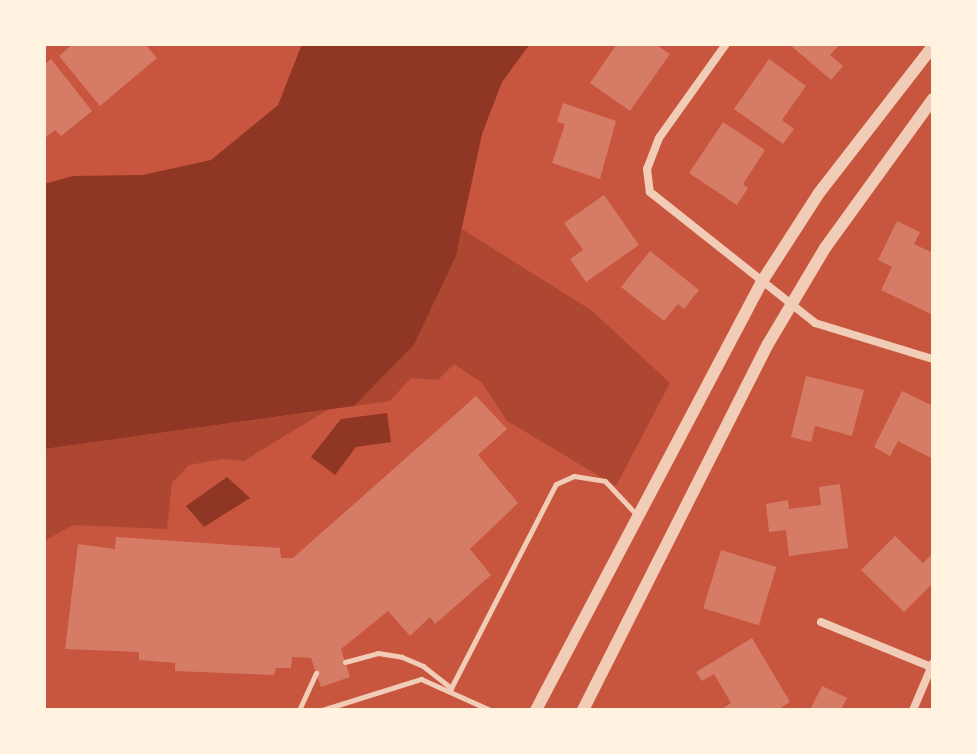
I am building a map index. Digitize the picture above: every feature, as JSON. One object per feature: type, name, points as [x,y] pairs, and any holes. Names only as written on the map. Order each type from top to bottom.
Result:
[{"type":"street","points":[[726,44],[659,138],[647,169],[650,192],[761,283],[838,334],[933,359]]},
{"type":"street","points":[[536,710],[636,515],[761,283],[819,193],[933,46]]},
{"type":"street","points":[[583,710],[791,304],[825,248],[933,99]]},
{"type":"street","points":[[821,622],[932,665],[913,710]]},
{"type":"lane","points":[[451,688],[556,484],[574,476],[605,481],[636,515]]},
{"type":"lane","points":[[345,662],[378,653],[402,657],[423,666],[451,688],[490,710]]},
{"type":"lane","points":[[299,710],[316,673]]},
{"type":"lane","points":[[322,710],[421,679],[451,688]]},
{"type":"shaded area","points":[[302,44],[530,44],[502,82],[482,134],[456,256],[414,345],[354,406],[44,449],[44,184],[73,176],[143,175],[211,160],[278,105]]},
{"type":"shaded area","points":[[462,229],[591,310],[670,383],[616,486],[507,421],[482,383],[454,364],[438,380],[411,378],[390,401],[354,406],[414,345],[456,256]]},
{"type":"shaded area","points":[[327,410],[244,461],[223,459],[189,465],[172,483],[167,529],[73,525],[44,541],[44,449]]},
{"type":"shaded area","points":[[387,413],[391,442],[356,447],[335,475],[311,457],[341,419]]},
{"type":"shaded area","points":[[227,477],[250,498],[204,527],[186,506]]},
{"type":"building","points":[[73,44],[145,44],[157,58],[100,106],[59,56]]},
{"type":"building","points":[[617,44],[655,44],[670,54],[630,111],[590,83]]},
{"type":"building","points":[[789,44],[840,44],[830,55],[843,66],[831,80]]},
{"type":"building","points":[[51,59],[92,111],[61,136],[55,130],[44,139],[44,65]]},
{"type":"building","points":[[769,59],[806,86],[782,120],[794,129],[783,144],[734,109]]},
{"type":"building","points":[[563,103],[616,121],[600,179],[552,163],[565,124],[557,122]]},
{"type":"building","points":[[723,122],[765,150],[743,184],[748,188],[737,205],[689,173]]},
{"type":"building","points":[[604,195],[639,245],[586,282],[570,259],[583,250],[564,223]]},
{"type":"building","points":[[897,221],[920,232],[914,244],[933,253],[933,315],[881,290],[892,267],[878,260]]},
{"type":"building","points":[[650,251],[699,290],[684,309],[678,304],[664,321],[621,287]]},
{"type":"building","points":[[806,376],[864,390],[852,436],[815,426],[811,442],[791,437]]},
{"type":"building","points":[[902,391],[933,406],[933,459],[898,441],[890,456],[874,447]]},
{"type":"building","points":[[476,396],[507,429],[478,455],[518,503],[470,549],[491,575],[435,624],[430,617],[410,636],[388,611],[341,649],[350,677],[321,687],[311,658],[292,657],[291,668],[276,668],[274,675],[175,671],[175,663],[139,660],[139,652],[65,649],[78,544],[115,549],[116,537],[280,548],[281,558],[293,558]]},
{"type":"building","points":[[840,484],[848,548],[789,556],[786,530],[769,532],[766,504],[788,500],[789,509],[821,505],[819,487]]},
{"type":"building","points":[[895,536],[923,563],[933,553],[933,583],[904,612],[861,570]]},
{"type":"building","points":[[721,550],[776,567],[759,625],[703,608]]},
{"type":"building","points":[[752,638],[790,702],[777,710],[720,710],[731,703],[714,674],[702,681],[696,672]]},
{"type":"building","points":[[822,686],[847,698],[841,710],[810,710]]}]
